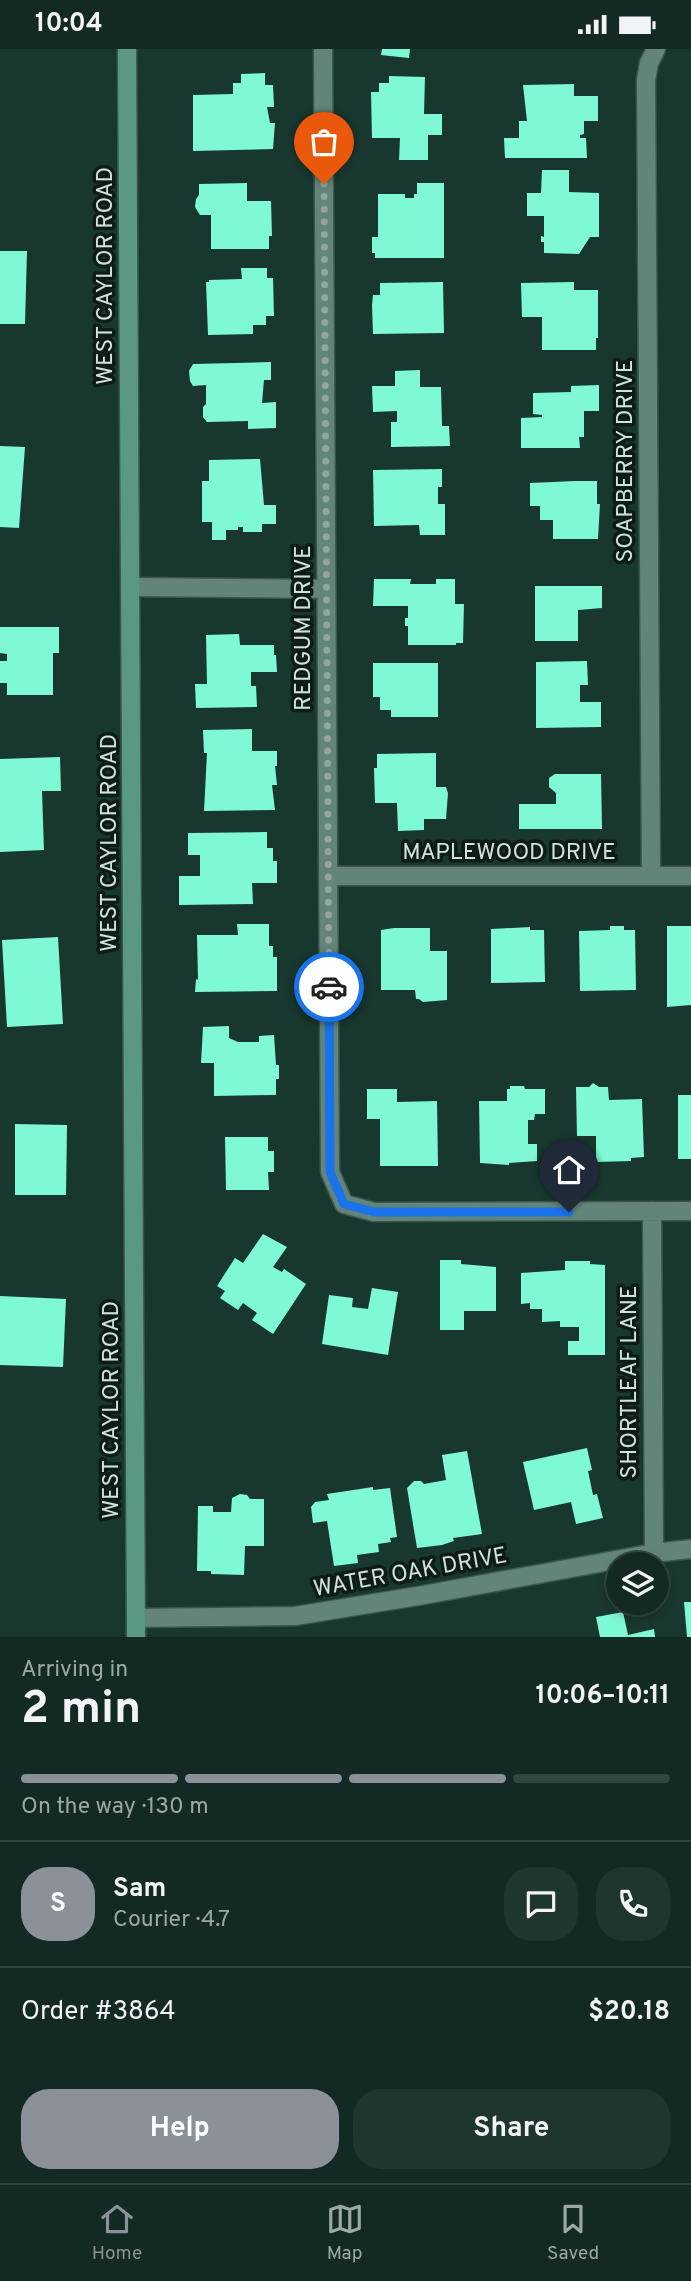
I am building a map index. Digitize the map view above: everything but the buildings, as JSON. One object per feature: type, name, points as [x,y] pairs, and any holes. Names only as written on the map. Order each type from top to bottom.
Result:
[{"type":"street","name":"WEST CAYLOR ROAD","points":[[127,49],[136,1637]]},
{"type":"street","name":"REDGUM DRIVE","points":[[323,49],[330,1172],[344,1204],[374,1212],[652,1212]]},
{"type":"street","name":"SOAPBERRY DRIVE","points":[[651,876],[646,80],[649,63],[656,49]]},
{"type":"street","points":[[131,587],[326,589]]},
{"type":"street","name":"MAPLEWOOD DRIVE","points":[[328,876],[691,876]]},
{"type":"street","points":[[652,1212],[691,1211]]},
{"type":"street","name":"SHORTLEAF LANE","points":[[652,1212],[654,1552]]},
{"type":"street","name":"WATER OAK DRIVE","points":[[663,1552],[691,1549]]},
{"type":"street","name":"WATER OAK DRIVE","points":[[136,1618],[295,1616],[606,1562]]},
{"type":"way so far","points":[[324,184],[329,987]]},
{"type":"route","points":[[329,987],[330,1172],[344,1204],[374,1212],[569,1212]]}]
